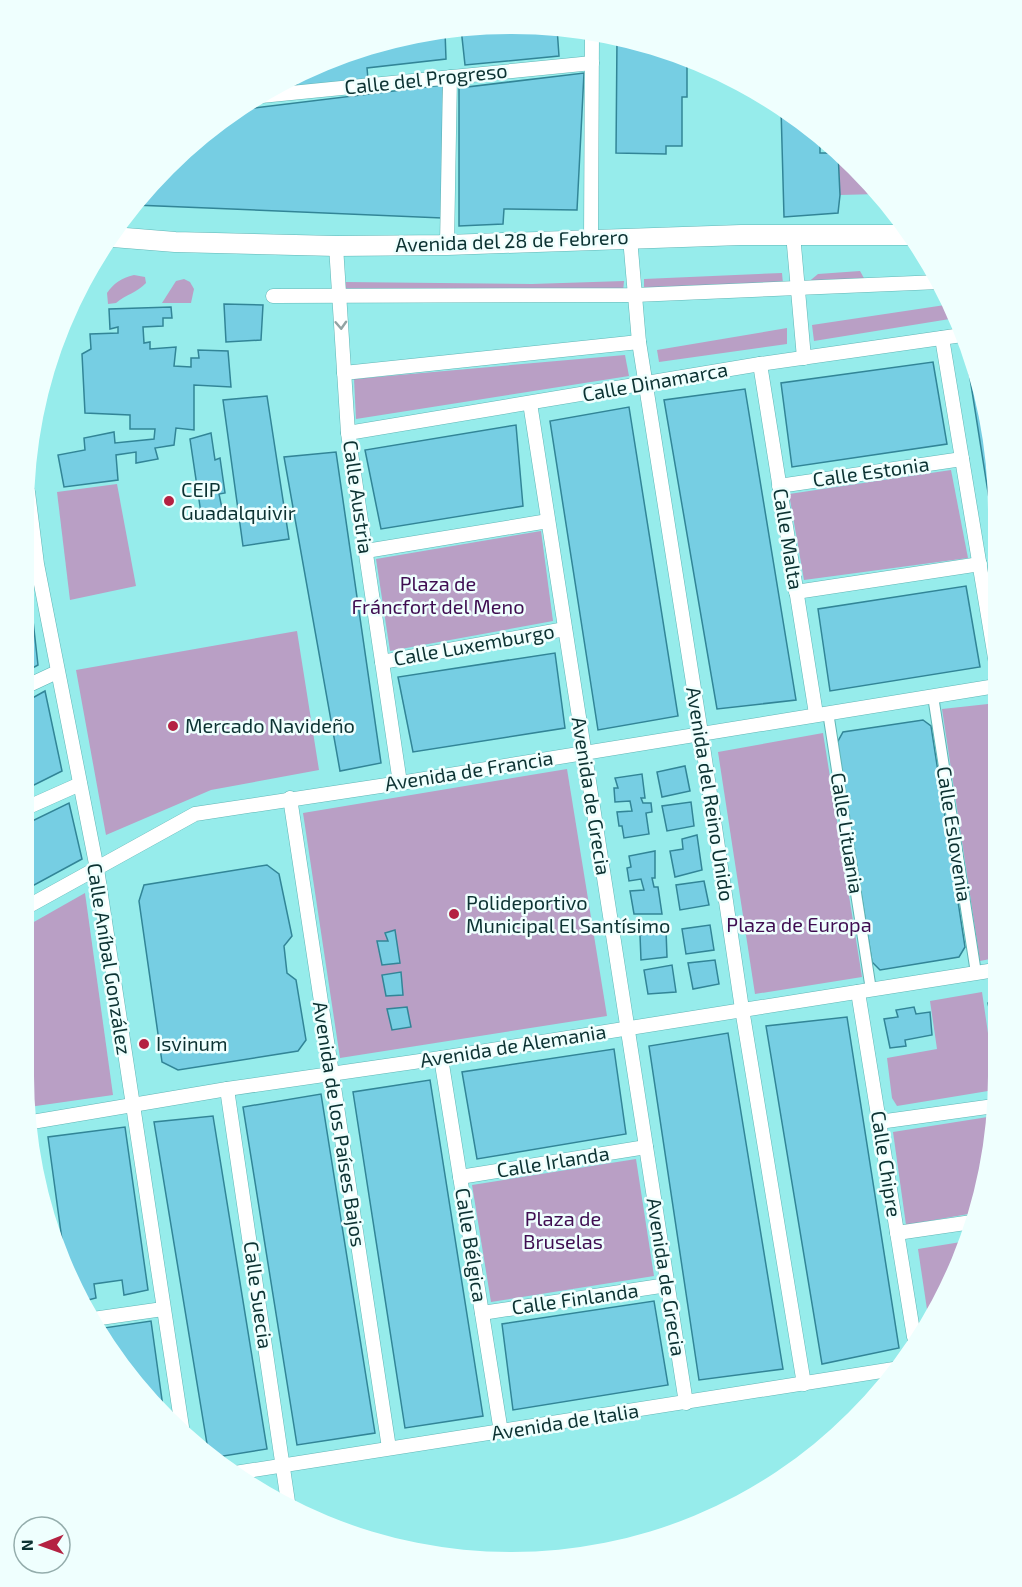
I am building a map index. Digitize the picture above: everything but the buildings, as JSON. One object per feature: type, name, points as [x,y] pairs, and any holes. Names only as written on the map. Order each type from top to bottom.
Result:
[{"type":"main road","name":"Avenida del 28 de Febrero","points":[[121,238],[175,242],[336,246],[447,245],[793,234],[899,235]]},
{"type":"street","points":[[591,241],[592,42]]},
{"type":"street","name":"Calle del Progreso","points":[[281,94],[592,63]]},
{"type":"street","points":[[447,245],[450,77]]},
{"type":"street","points":[[793,234],[804,358]]},
{"type":"street","name":"Avenida del Reino Unido","points":[[630,238],[639,342],[742,1009],[804,1384]]},
{"type":"street","name":"Calle Austria","points":[[336,246],[348,433],[400,783]]},
{"type":"street","points":[[273,296],[635,295],[929,283]]},
{"type":"street","name":"Calle Dinamarca","points":[[348,433],[760,364],[954,336]]},
{"type":"street","points":[[942,338],[988,614]]},
{"type":"street","points":[[344,374],[639,342]]},
{"type":"street","name":"Calle Malta","points":[[760,364],[796,592],[822,713]]},
{"type":"street","name":"Avenida de Grecia","points":[[530,403],[686,1403]]},
{"type":"street","name":"Calle Estonia","points":[[779,486],[962,459]]},
{"type":"street","points":[[366,551],[548,521]]},
{"type":"street","points":[[796,592],[980,564]]},
{"type":"street","name":"Calle Aníbal González","points":[[34,575],[57,672],[97,869],[131,1105],[181,1419]]},
{"type":"street","name":"Calle Luxemburgo","points":[[382,662],[565,629]]},
{"type":"street","points":[[34,683],[57,672]]},
{"type":"street","name":"Avenida de Francia","points":[[34,903],[195,814],[988,687]]},
{"type":"street","name":"Calle Eslovenia","points":[[933,696],[976,973]]},
{"type":"street","name":"Calle Lituania","points":[[822,713],[865,991]]},
{"type":"street","points":[[34,804],[80,784]]},
{"type":"street","name":"Avenida de los Países Bajos","points":[[290,798],[389,1448]]},
{"type":"street","name":"Avenida de Alemania","points":[[37,1121],[228,1089],[441,1058],[988,971]]},
{"type":"street","name":"Calle Chipre","points":[[865,991],[879,1122],[913,1331]]},
{"type":"street","name":"Calle Bélgica","points":[[441,1058],[501,1432]]},
{"type":"street","name":"Calle Suecia","points":[[228,1089],[287,1496]]},
{"type":"street","points":[[879,1122],[986,1107]]},
{"type":"street","name":"Calle Irlanda","points":[[460,1177],[646,1147]]},
{"type":"street","points":[[897,1233],[964,1223]]},
{"type":"street","name":"Calle Finlanda","points":[[482,1313],[668,1285]]},
{"type":"street","points":[[100,1318],[163,1309]]},
{"type":"street","name":"Avenida de Italia","points":[[245,1471],[885,1370]]},
{"type":"green space","points":[[839,165],[867,194],[840,195]]},
{"type":"green space","points":[[860,271],[865,280],[806,284],[818,274]]},
{"type":"green space","points":[[782,273],[783,284],[644,291],[644,279]]},
{"type":"green space","points":[[134,275],[145,277],[146,283],[116,303],[108,304],[107,293],[112,286]]},
{"type":"green space","points":[[184,279],[190,282],[194,289],[191,303],[162,303],[176,281]]},
{"type":"green space","points":[[624,281],[623,292],[346,294],[345,282],[532,284]]},
{"type":"green space","points":[[941,306],[947,319],[814,341],[812,325]]},
{"type":"green space","points":[[787,328],[787,344],[659,362],[657,350]]},
{"type":"green space","points":[[625,355],[629,376],[356,419],[354,379]]},
{"type":"green space","points":[[951,470],[968,558],[804,580],[789,494]]},
{"type":"green space","points":[[117,484],[136,586],[70,600],[57,492]]},
{"type":"green space","name":"Plaza de Fráncfort del Meno","points":[[541,531],[553,621],[390,651],[376,559]]},
{"type":"green space","points":[[297,631],[319,770],[211,790],[106,835],[76,670]]},
{"type":"green space","points":[[988,704],[988,959],[980,961],[942,709]]},
{"type":"green space","name":"Plaza de Europa","points":[[823,733],[862,977],[755,994],[718,752]]},
{"type":"green space","name":"Polideportivo Municipal El Santísimo","points":[[567,769],[607,1016],[340,1058],[303,813]]},
{"type":"green space","points":[[85,893],[113,1095],[36,1106],[34,922]]},
{"type":"green space","points":[[982,992],[988,1033],[987,1091],[897,1106],[892,1098],[887,1058],[937,1049],[930,1001]]},
{"type":"green space","points":[[985,1117],[978,1169],[966,1214],[906,1225],[893,1132]]},
{"type":"green space","name":"Plaza de Bruselas","points":[[636,1159],[654,1276],[491,1302],[472,1185]]},
{"type":"green space","points":[[957,1243],[927,1308],[918,1249]]},
{"type":"place","name":"CEIP Guadalquivir","points":[[169,501]]},
{"type":"place","name":"Mercado Navideño","points":[[173,726]]},
{"type":"place","name":"Polideportivo Municipal El Santísimo","points":[[454,914]]},
{"type":"place","name":"Isvinum","points":[[144,1044]]}]
